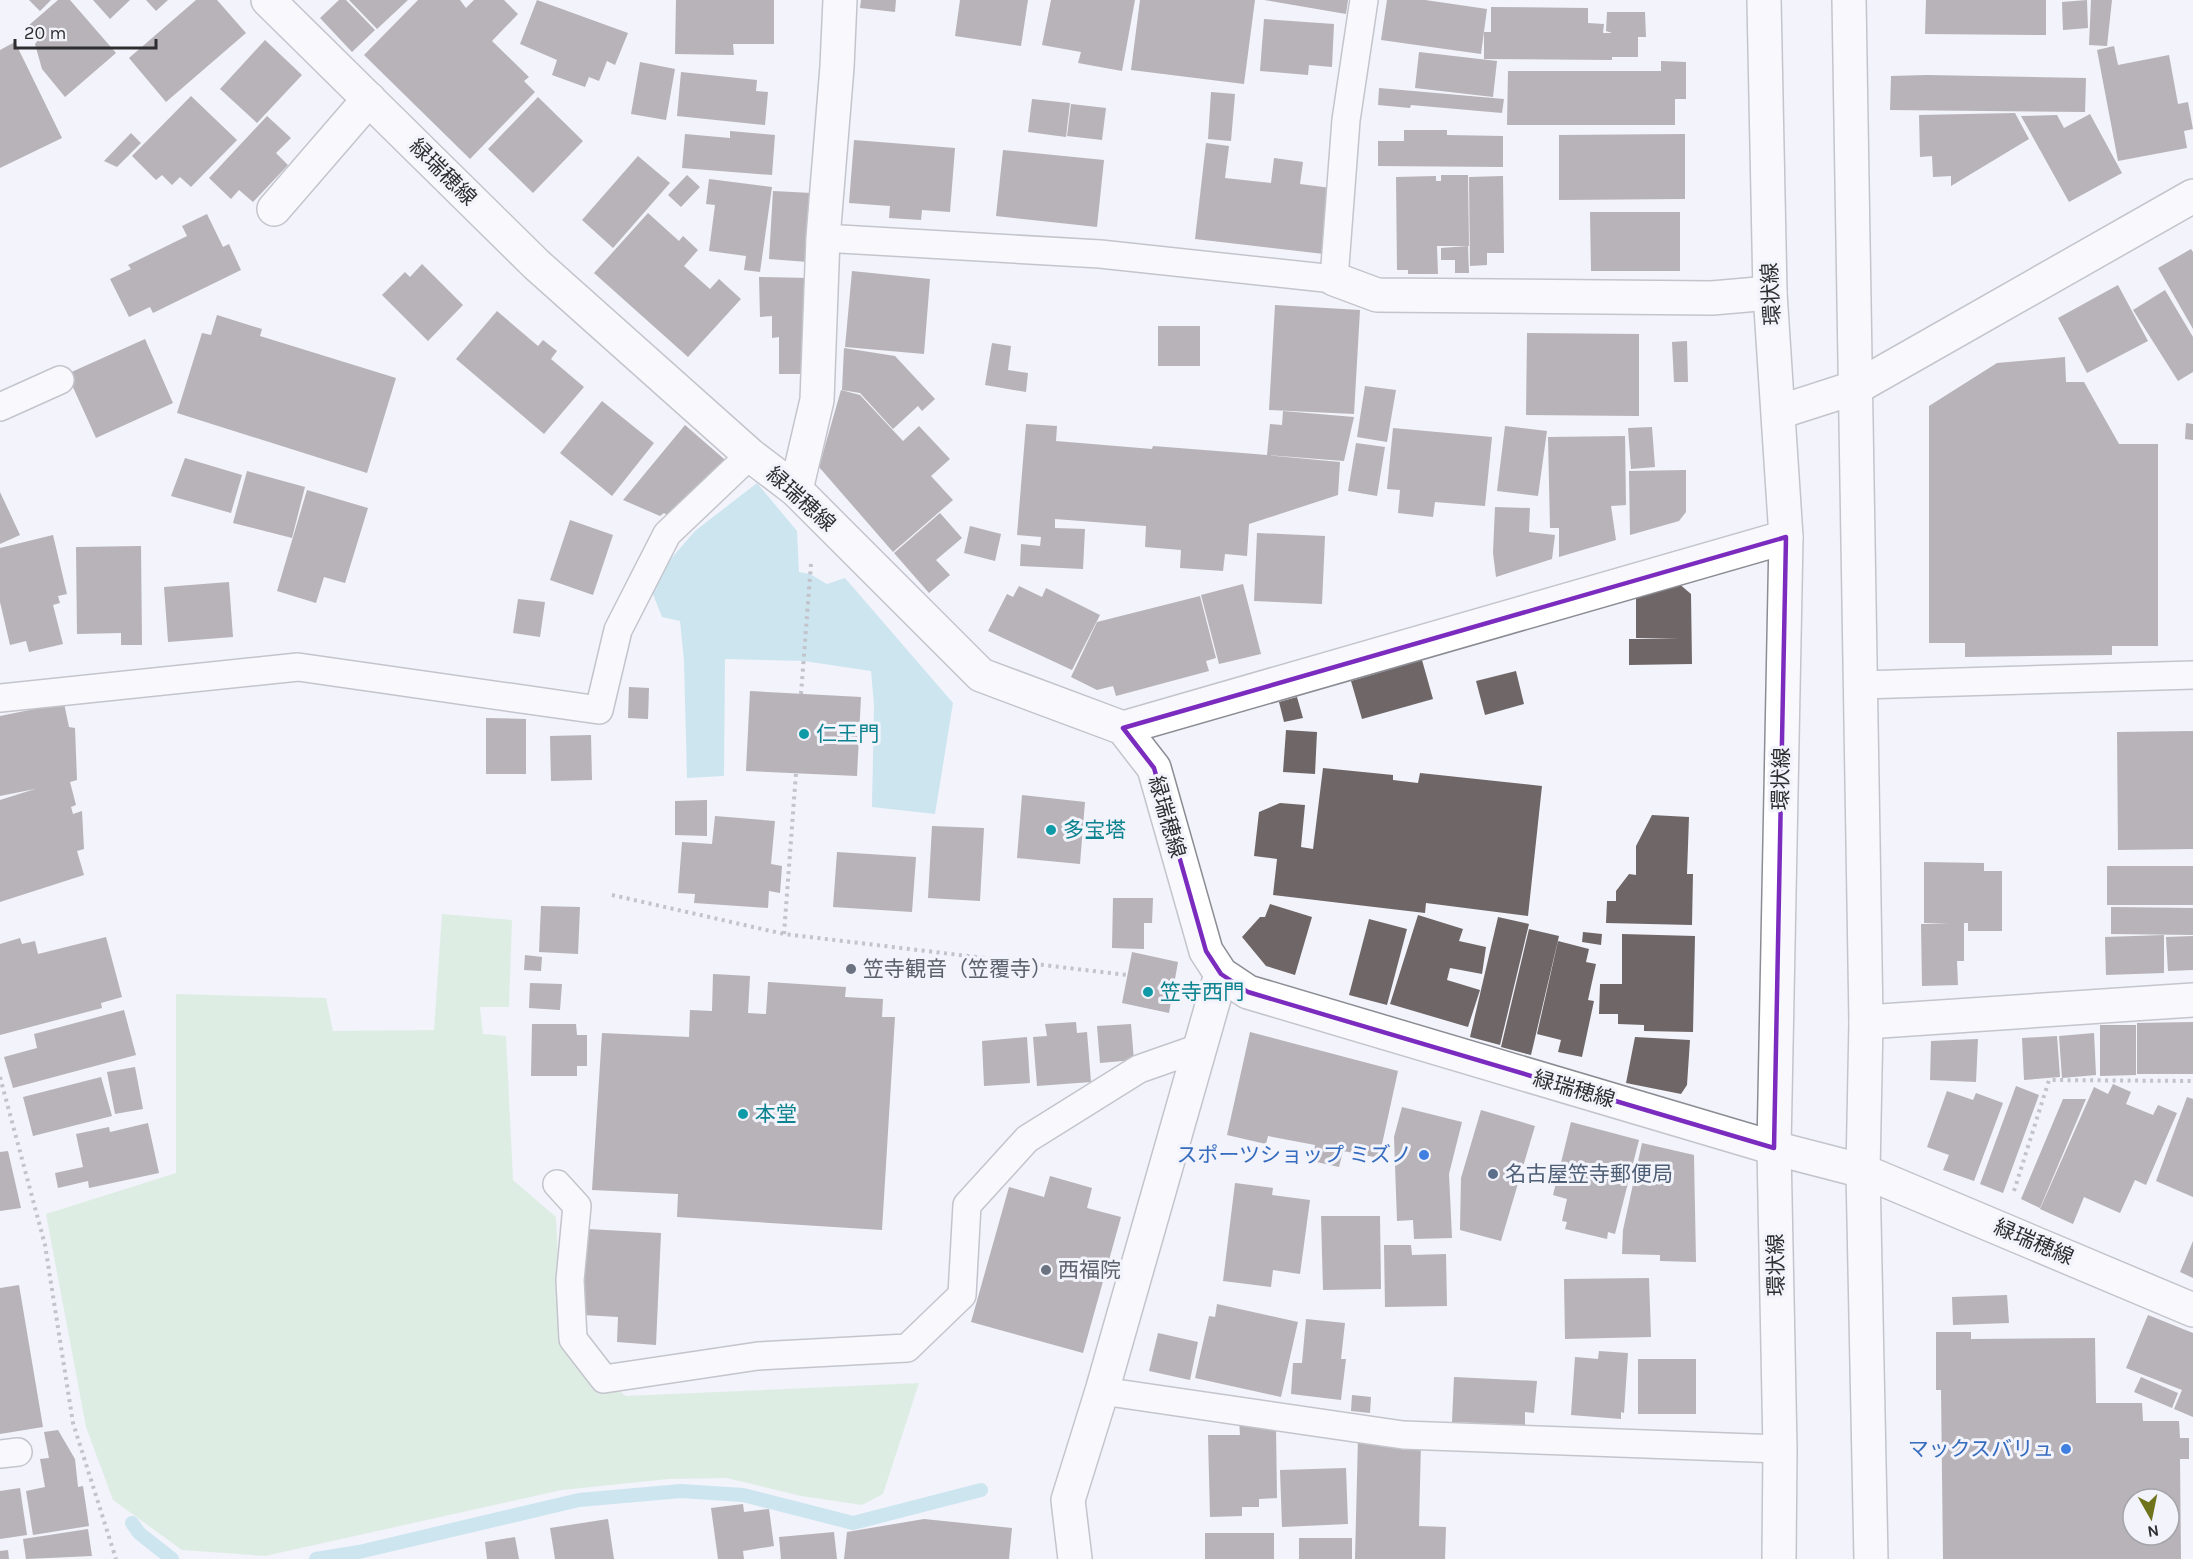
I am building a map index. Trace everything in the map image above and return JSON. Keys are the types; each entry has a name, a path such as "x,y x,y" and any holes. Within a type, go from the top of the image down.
{"main road":[{"name":"緑瑞穂線","path":"268,0 537,265 750,455 796,490 981,675 1123,728 1154,768 1206,951 1221,974 1248,992 1773,1148 1863,1171 2003,1228 2193,1310"},
{"path":"796,490 817,400 823,238 840,0"},
{"name":"環状線","path":"1764,0 1770,293 1786,537 1773,1148 1780,1449 1779,1559"},
{"path":"1849,0 1866,1022 1863,1171 1871,1559"},
{"path":"274,209 369,99"},
{"path":"1779,412 1857,387 2193,196"},
{"path":"1334,279 1377,296 1712,298 1770,293"},
{"path":"1123,728 1786,537"},
{"path":"1075,1559 1068,1500 1102,1391 1221,974"},
{"path":"1866,1022 2193,1000"}],"lane":[{"path":"823,238 1100,254 1334,279 1346,120 1364,0"},
{"path":"0,407 60,380"},
{"path":"0,698 298,667 599,710 618,630 666,534 750,455"},
{"path":"1861,686 2193,675"},
{"path":"557,1184 577,1206 570,1280 573,1340 604,1379 758,1356 908,1348 962,1295 967,1204 1027,1139 1139,1069 1199,1048"},
{"path":"1102,1391 1403,1435 1780,1449"}],"path":[{"path":"801,694 810,574"},
{"path":"784,934 796,773"},
{"path":"612,895 784,934 1127,975"},
{"path":"0,1077 45,1245 73,1423 116,1559"},
{"path":"2003,1228 2049,1080 2193,1081"}],"highlighted area":[{"path":"1786,537 1774,1148 1248,992 1221,974 1206,951 1154,768 1123,728"}],"green space":[{"path":"442,914 512,920 509,1007 480,1007 483,1034 506,1036 513,1180 556,1217 562,1347 626,1396 919,1383 883,1494 862,1505 801,1496 727,1478 669,1479 562,1490 265,1556 182,1550 113,1500 86,1427 46,1214 176,1173 176,994 326,998 333,1031 434,1030"}],"water":[{"path":"757,483 797,531 799,572 810,574 827,584 845,578 953,703 935,814 872,807 874,705 871,671 804,661 725,659 724,776 687,778 684,661 680,621 662,617 649,584 695,531"}],"building":[{"path":"29,0 51,0 40,11"},
{"path":"58,0 70,0 116,53 65,97 42,69 35,44 39,39 28,26"},
{"path":"93,0 130,0 110,19"},
{"path":"146,0 168,0 156,11"},
{"path":"196,0 217,0 246,33 166,102 129,58"},
{"path":"339,0 346,0 375,30 352,52 320,18"},
{"path":"349,0 408,0 377,29"},
{"path":"418,0 460,0 466,8 474,0 504,0 518,14 492,41 529,77 524,81 535,92 470,159 364,55"},
{"path":"537,0 628,33 615,65 607,61 599,81 589,77 585,87 552,75 557,60 520,44"},
{"path":"676,0 774,0 774,44 733,44 734,55 675,54"},
{"path":"861,0 896,0 895,12 860,8"},
{"path":"960,0 1028,0 1021,46 955,36"},
{"path":"1051,0 1135,0 1122,71 1078,63 1081,52 1042,45"},
{"path":"1140,0 1255,0 1244,84 1131,70"},
{"path":"1264,0 1348,0 1346,14"},
{"path":"1387,0 1425,0 1487,9 1481,54 1381,40"},
{"path":"1926,0 2046,0 2046,35 1925,34"},
{"path":"2087,0 2088,28 2063,30 2062,2"},
{"path":"2091,0 2112,0 2107,46 2089,45"},
{"path":"1491,7 1588,8 1588,23 1604,24 1603,33 1612,33 1606,31 1607,12 1645,12 1646,37 1638,37 1638,57 1612,57 1612,60 1484,59 1484,32 1491,32"},
{"path":"1264,19 1334,24 1332,67 1309,65 1308,75 1260,71"},
{"path":"265,40 302,75 257,123 220,89"},
{"path":"15,42 62,138 0,168 0,50"},
{"path":"2114,46 2118,65 2169,55 2178,104 2188,102 2193,129 2184,131 2187,148 2118,161 2097,50"},
{"path":"1419,52 1497,61 1493,97 1415,88"},
{"path":"1661,61 1686,62 1686,99 1675,99 1675,125 1507,125 1508,71 1661,71"},
{"path":"640,62 675,69 666,120 631,114"},
{"path":"681,72 757,80 756,91 768,92 765,125 677,116"},
{"path":"1891,76 2086,78 2085,112 1890,110"},
{"path":"1379,88 1504,99 1502,113 1411,105 1410,108 1378,105"},
{"path":"1211,92 1235,94 1231,141 1208,139"},
{"path":"191,96 237,140 191,187 180,177 172,185 162,175 156,180 132,156"},
{"path":"538,97 583,141 533,193 488,149"},
{"path":"1032,99 1070,103 1066,137 1028,132"},
{"path":"1071,104 1106,108 1102,140 1067,136"},
{"path":"2015,113 2029,139 1951,186 1951,176 1933,177 1932,156 1920,157 1919,115"},
{"path":"2090,114 2122,173 2069,202 2021,116 2057,115 2064,128"},
{"path":"267,116 291,138 276,153 288,165 253,202 239,190 231,199 209,178"},
{"path":"1404,130 1447,130 1447,135 1503,136 1503,167 1378,166 1378,141 1404,141"},
{"path":"730,131 775,135 772,175 682,168 685,134 730,138"},
{"path":"131,133 141,143 117,167 104,161"},
{"path":"1685,134 1685,199 1559,200 1559,135"},
{"path":"854,140 955,148 950,212 922,210 921,220 889,218 890,206 849,203"},
{"path":"1206,143 1229,146 1225,178 1271,183 1274,158 1303,162 1300,184 1331,188 1324,254 1195,239"},
{"path":"1003,150 1104,160 1097,227 996,216"},
{"path":"638,156 670,183 613,248 582,220"},
{"path":"687,175 700,187 681,207 668,195"},
{"path":"1441,175 1468,175 1469,246 1437,246 1438,274 1408,274 1408,270 1397,270 1396,177 1436,176 1436,181 1441,181"},
{"path":"1503,176 1504,253 1487,253 1487,265 1470,266 1469,177"},
{"path":"709,179 772,187 760,272 744,270 746,256 709,251 715,205 706,204"},
{"path":"773,191 812,193 808,262 769,259"},
{"path":"1590,212 1680,212 1680,271 1591,271"},
{"path":"648,213 679,241 683,236 698,250 684,266 710,289 719,279 741,299 688,357 594,273"},
{"path":"207,214 223,247 229,244 241,270 153,313 150,307 129,317 110,279 131,269 128,265 187,236 182,226"},
{"path":"1468,246 1469,273 1455,273 1455,260 1441,260 1441,248"},
{"path":"2191,249 2193,252 2193,329 2158,268"},
{"path":"422,264 463,305 428,341 382,295 405,272 410,277"},
{"path":"852,271 930,279 924,354 845,347"},
{"path":"759,277 809,278 809,374 779,374 779,337 772,338 772,316 760,317"},
{"path":"2118,285 2148,341 2087,373 2058,318"},
{"path":"2165,290 2193,337 2193,372 2178,381 2133,310"},
{"path":"1275,305 1360,310 1354,414 1269,410"},
{"path":"497,311 538,346 543,340 557,351 551,359 584,387 544,434 456,359"},
{"path":"217,315 262,329 260,336 396,378 367,473 177,413 202,333 211,335"},
{"path":"1158,326 1200,326 1200,366 1158,366"},
{"path":"1527,333 1639,334 1639,416 1526,415"},
{"path":"145,339 173,403 96,438 67,374"},
{"path":"1687,341 1688,382 1674,382 1672,342"},
{"path":"992,343 1011,346 1008,370 1028,373 1026,392 985,385"},
{"path":"844,348 895,356 935,399 922,411 918,406 893,429 860,393 842,390"},
{"path":"2065,357 2066,382 2084,382 2119,444 2158,444 2158,646 2112,646 2112,655 1965,657 1965,643 1929,643 1929,406 1997,363"},
{"path":"1365,386 1396,390 1387,442 1357,437"},
{"path":"841,390 860,395 903,441 919,426 950,459 931,476 953,500 893,552 819,467"},
{"path":"602,401 654,443 612,496 560,453"},
{"path":"1283,411 1354,417 1344,461 1267,455 1270,424 1282,425"},
{"path":"2186,423 2193,424 2193,440 2185,439"},
{"path":"1026,424 1057,426 1056,441 1152,449 1153,446 1340,462 1338,495 1249,524 1247,556 1225,554 1223,571 1180,568 1181,550 1145,547 1146,526 1055,519 1055,528 1085,529 1083,569 1020,566 1021,544 1040,546 1041,537 1017,535"},
{"path":"685,425 732,466 677,522 664,513 660,516 623,500"},
{"path":"1505,426 1547,431 1538,496 1497,491"},
{"path":"1652,427 1655,467 1631,469 1628,428"},
{"path":"1393,428 1492,437 1485,506 1435,502 1433,517 1398,513 1400,490 1387,489"},
{"path":"1625,436 1626,505 1611,506 1616,540 1559,557 1559,528 1550,528 1548,437"},
{"path":"1356,443 1385,447 1377,496 1348,491"},
{"path":"185,458 242,475 231,513 171,496"},
{"path":"1686,470 1686,512 1679,521 1630,535 1629,471"},
{"path":"247,471 305,487 292,538 233,523"},
{"path":"307,490 368,508 345,583 324,577 316,603 277,591"},
{"path":"0,492 20,535 0,544"},
{"path":"1495,507 1530,508 1529,532 1555,535 1552,559 1496,577 1493,553"},
{"path":"940,513 962,538 936,560 950,575 929,593 894,553"},
{"path":"570,520 613,535 593,595 550,580"},
{"path":"970,526 1001,534 995,561 964,553"},
{"path":"1257,533 1325,536 1322,604 1254,601"},
{"path":"53,535 67,594 58,596 60,603 53,605 63,644 29,652 26,641 10,645 0,602 0,548"},
{"path":"141,546 142,645 121,645 121,633 77,634 76,547"},
{"path":"229,582 233,637 168,642 164,587"},
{"path":"1677,582 1691,594 1692,664 1629,665 1629,639 1679,639 1636,638 1636,596"},
{"path":"1243,584 1261,654 1219,664 1201,595"},
{"path":"1019,586 1042,597 1046,588 1100,615 1072,670 988,631 1007,594 1013,597"},
{"path":"1200,596 1216,658 1206,661 1209,671 1116,696 1113,686 1097,690 1071,677 1097,622"},
{"path":"518,599 545,602 540,637 513,633"},
{"path":"1422,660 1433,699 1362,719 1351,681"},
{"path":"1516,671 1524,704 1485,715 1476,681"},
{"path":"629,687 649,688 648,719 628,718"},
{"name":"仁王門","path":"750,691 861,697 857,776 746,771"},
{"path":"1297,697 1303,718 1284,722 1279,702"},
{"path":"64,703 69,727 75,728 77,780 70,782 76,805 71,807 73,814 82,811 84,849 77,851 84,875 0,902 0,800 35,789 0,796 0,716"},
{"path":"486,718 526,719 526,774 486,774"},
{"path":"1286,730 1317,732 1315,774 1283,772"},
{"path":"2193,731 2193,849 2118,850 2117,732"},
{"path":"591,735 592,780 551,781 550,736"},
{"path":"1323,768 1393,775 1393,780 1418,783 1420,773 1542,786 1528,916 1426,903 1425,913 1273,895 1277,859 1254,856 1259,812 1280,803 1305,805 1301,847 1313,849"},
{"name":"多宝塔","path":"1022,795 1085,802 1080,864 1017,858"},
{"path":"707,800 707,836 675,835 675,801"},
{"path":"1652,815 1689,817 1687,874 1693,874 1692,925 1606,923 1607,901 1616,901 1616,891 1629,874 1636,875 1636,846"},
{"path":"715,816 775,821 771,864 782,866 780,893 769,891 768,908 694,903 695,894 678,893 682,842 712,844"},
{"path":"932,826 984,828 980,901 928,898"},
{"path":"837,852 916,857 912,912 833,907"},
{"path":"1924,862 1984,863 1984,871 2002,871 2002,931 1968,931 1968,923 1964,923 1964,961 1957,961 1958,985 1922,986 1921,924 1949,924 1924,923"},
{"path":"2107,866 2193,866 2193,905 2107,905"},
{"path":"1113,898 1153,898 1152,923 1144,923 1144,949 1112,948"},
{"path":"1270,904 1312,917 1295,975 1266,966 1242,937 1260,917 1265,917"},
{"path":"541,906 580,907 578,954 539,952"},
{"path":"2111,907 2193,908 2193,935 2111,934"},
{"path":"1418,915 1463,929 1459,941 1486,947 1482,974 1450,968 1447,980 1480,990 1468,1027 1390,1004"},
{"path":"1498,917 1529,924 1500,1045 1470,1037"},
{"path":"1369,919 1407,929 1387,1005 1349,995"},
{"path":"1529,929 1559,936 1531,1055 1501,1047"},
{"path":"1583,932 1602,934 1601,945 1582,942"},
{"path":"1622,934 1695,936 1693,1032 1644,1031 1644,1025 1618,1024 1618,1014 1599,1014 1600,984 1622,984"},
{"path":"2164,935 2164,973 2106,975 2105,937"},
{"path":"2193,936 2193,970 2168,971 2166,937"},
{"path":"106,937 122,997 101,1003 102,1008 0,1035 0,944 20,938 22,944 35,941 38,954"},
{"path":"1558,941 1589,949 1586,962 1596,964 1588,1000 1594,1001 1582,1057 1558,1052 1561,1040 1537,1034"},
{"name":"笠寺西門","path":"1132,952 1178,962 1169,1013 1122,1003"},
{"path":"525,955 542,957 541,971 524,970"},
{"name":"本堂","path":"713,974 750,976 748,1013 766,1014 768,982 846,987 845,997 883,999 882,1017 895,1017 882,1230 677,1217 678,1194 592,1190 602,1033 689,1037 690,1010 712,1011"},
{"path":"530,983 562,984 560,1010 529,1008"},
{"path":"124,1010 136,1055 13,1088 4,1057 37,1048 34,1034"},
{"path":"1076,1022 1077,1033 1087,1032 1091,1082 1037,1086 1033,1037 1047,1036 1045,1024"},
{"path":"2193,1022 2193,1074 2137,1074 2137,1023"},
{"path":"532,1024 576,1024 577,1035 587,1035 587,1066 577,1066 577,1076 531,1076"},
{"path":"1131,1024 1134,1060 1100,1063 1097,1026"},
{"path":"2100,1025 2136,1025 2136,1075 2100,1076"},
{"path":"1250,1032 1398,1071 1379,1158 1343,1151 1339,1167 1312,1161 1315,1145 1268,1136 1266,1144 1227,1135"},
{"path":"2094,1033 2096,1075 2062,1078 2059,1036"},
{"path":"2057,1036 2060,1077 2024,1080 2022,1038"},
{"path":"1027,1037 1030,1083 984,1086 982,1041"},
{"path":"1635,1037 1690,1040 1687,1085 1681,1094 1626,1083"},
{"path":"1978,1039 1976,1082 1930,1080 1931,1041"},
{"path":"135,1067 143,1109 115,1114 107,1072"},
{"path":"101,1077 112,1116 33,1136 23,1097"},
{"path":"2113,1084 2131,1092 2126,1104 2153,1115 2158,1105 2177,1113 2146,1185 2135,1180 2120,1213 2084,1197 2073,1224 2040,1209 2094,1087 2108,1094"},
{"path":"2016,1086 2039,1095 2003,1193 1980,1184"},
{"path":"1947,1091 1973,1100 1976,1093 2003,1103 1974,1181 1943,1170 1949,1155 1927,1147"},
{"path":"2187,1097 2193,1099 2193,1197 2156,1181"},
{"path":"2063,1099 2086,1099 2040,1208 2021,1199"},
{"name":"スポーツショップ ミズノ","path":"1402,1107 1462,1122 1449,1174 1452,1238 1414,1239 1413,1220 1397,1221 1394,1137"},
{"path":"1481,1110 1535,1126 1501,1241 1460,1230 1461,1178"},
{"path":"1571,1122 1639,1140 1615,1234 1608,1232 1607,1239 1565,1229 1567,1222 1562,1221 1567,1199 1553,1195"},
{"path":"148,1123 159,1173 89,1188 88,1181 58,1188 55,1173 83,1167 76,1134 109,1127 110,1132"},
{"path":"1642,1143 1694,1155 1696,1262 1660,1261 1660,1255 1622,1254 1623,1230"},
{"path":"8,1151 21,1208 0,1211 0,1152"},
{"name":"西福院","path":"1050,1176 1092,1188 1087,1208 1121,1217 1083,1353 971,1322 1009,1187 1044,1197"},
{"path":"1235,1183 1273,1188 1272,1195 1310,1200 1300,1274 1273,1270 1271,1287 1223,1281"},
{"path":"1321,1216 1380,1216 1381,1289 1323,1290"},
{"path":"587,1229 661,1233 656,1345 617,1342 618,1317 583,1315"},
{"path":"2193,1241 2193,1278 2180,1272"},
{"path":"1384,1245 1411,1245 1412,1255 1446,1254 1447,1306 1385,1307"},
{"path":"1649,1278 1651,1337 1565,1339 1564,1279"},
{"path":"19,1285 43,1427 0,1434 0,1288"},
{"path":"2007,1295 2009,1323 1953,1325 1952,1297"},
{"path":"1217,1304 1298,1322 1281,1397 1195,1378 1209,1316 1215,1317"},
{"path":"2148,1315 2193,1333 2193,1417 2174,1409 2182,1390 2126,1368"},
{"path":"1306,1319 1345,1323 1341,1359 1346,1359 1341,1400 1291,1394 1293,1363 1302,1363"},
{"name":"マックスバリュ","path":"1936,1332 1971,1332 1971,1339 2095,1338 2096,1403 2142,1403 2143,1421 2179,1421 2180,1438 2189,1438 2189,1459 2180,1459 2180,1487 2121,1487 2121,1547 2181,1547 2181,1559 1943,1559 1941,1390 1936,1390"},
{"path":"1158,1333 1198,1342 1190,1380 1149,1371"},
{"path":"1599,1351 1628,1353 1624,1413 1621,1412 1621,1419 1571,1415 1575,1357 1598,1359"},
{"path":"1638,1359 1696,1359 1696,1414 1638,1414"},
{"path":"1454,1377 1537,1381 1534,1413 1525,1412 1525,1425 1452,1422"},
{"path":"2141,1377 2178,1393 2172,1408 2134,1392"},
{"path":"1352,1395 1371,1397 1370,1413 1351,1411"},
{"path":"1239,1420 1276,1427 1277,1498 1259,1499 1259,1507 1242,1507 1242,1516 1210,1517 1208,1435 1240,1435"},
{"path":"58,1430 75,1459 78,1487 83,1486 89,1526 33,1535 26,1491 45,1487 40,1459 49,1458 44,1432"},
{"path":"1358,1437 1421,1442 1419,1526 1446,1527 1445,1559 1355,1559"},
{"path":"1346,1468 1348,1524 1282,1527 1280,1470"},
{"path":"20,1488 27,1535 0,1539 0,1491"},
{"path":"743,1504 744,1512 769,1509 774,1546 743,1551 744,1559 718,1559 711,1508"},
{"path":"608,1519 614,1559 555,1559 550,1528"},
{"path":"924,1519 1012,1528 1009,1559 844,1559 847,1532"},
{"path":"88,1529 92,1556 26,1559 23,1539"},
{"path":"834,1532 837,1559 781,1559 779,1537"},
{"path":"1205,1533 1274,1533 1274,1559 1205,1559"},
{"path":"515,1537 519,1559 487,1559 485,1542"},
{"path":"1299,1538 1352,1538 1352,1559 1299,1559"},
{"path":"8,1550 9,1559 0,1559 0,1551"}],"waterway":[{"path":"316,1559 359,1552 579,1500 681,1491 743,1495 853,1523 981,1490"},
{"path":"132,1523 139,1533 172,1559"}],"place":[{"name":"仁王門","path":"804,734"},
{"name":"多宝塔","path":"1051,830"},
{"name":"笠寺観音（笠覆寺）","path":"851,969"},
{"name":"笠寺西門","path":"1148,992"},
{"name":"本堂","path":"743,1114"},
{"name":"スポーツショップ ミズノ","path":"1424,1155"},
{"name":"名古屋笠寺郵便局","path":"1493,1174"},
{"name":"西福院","path":"1046,1270"},
{"name":"マックスバリュ","path":"2066,1449"}]}
